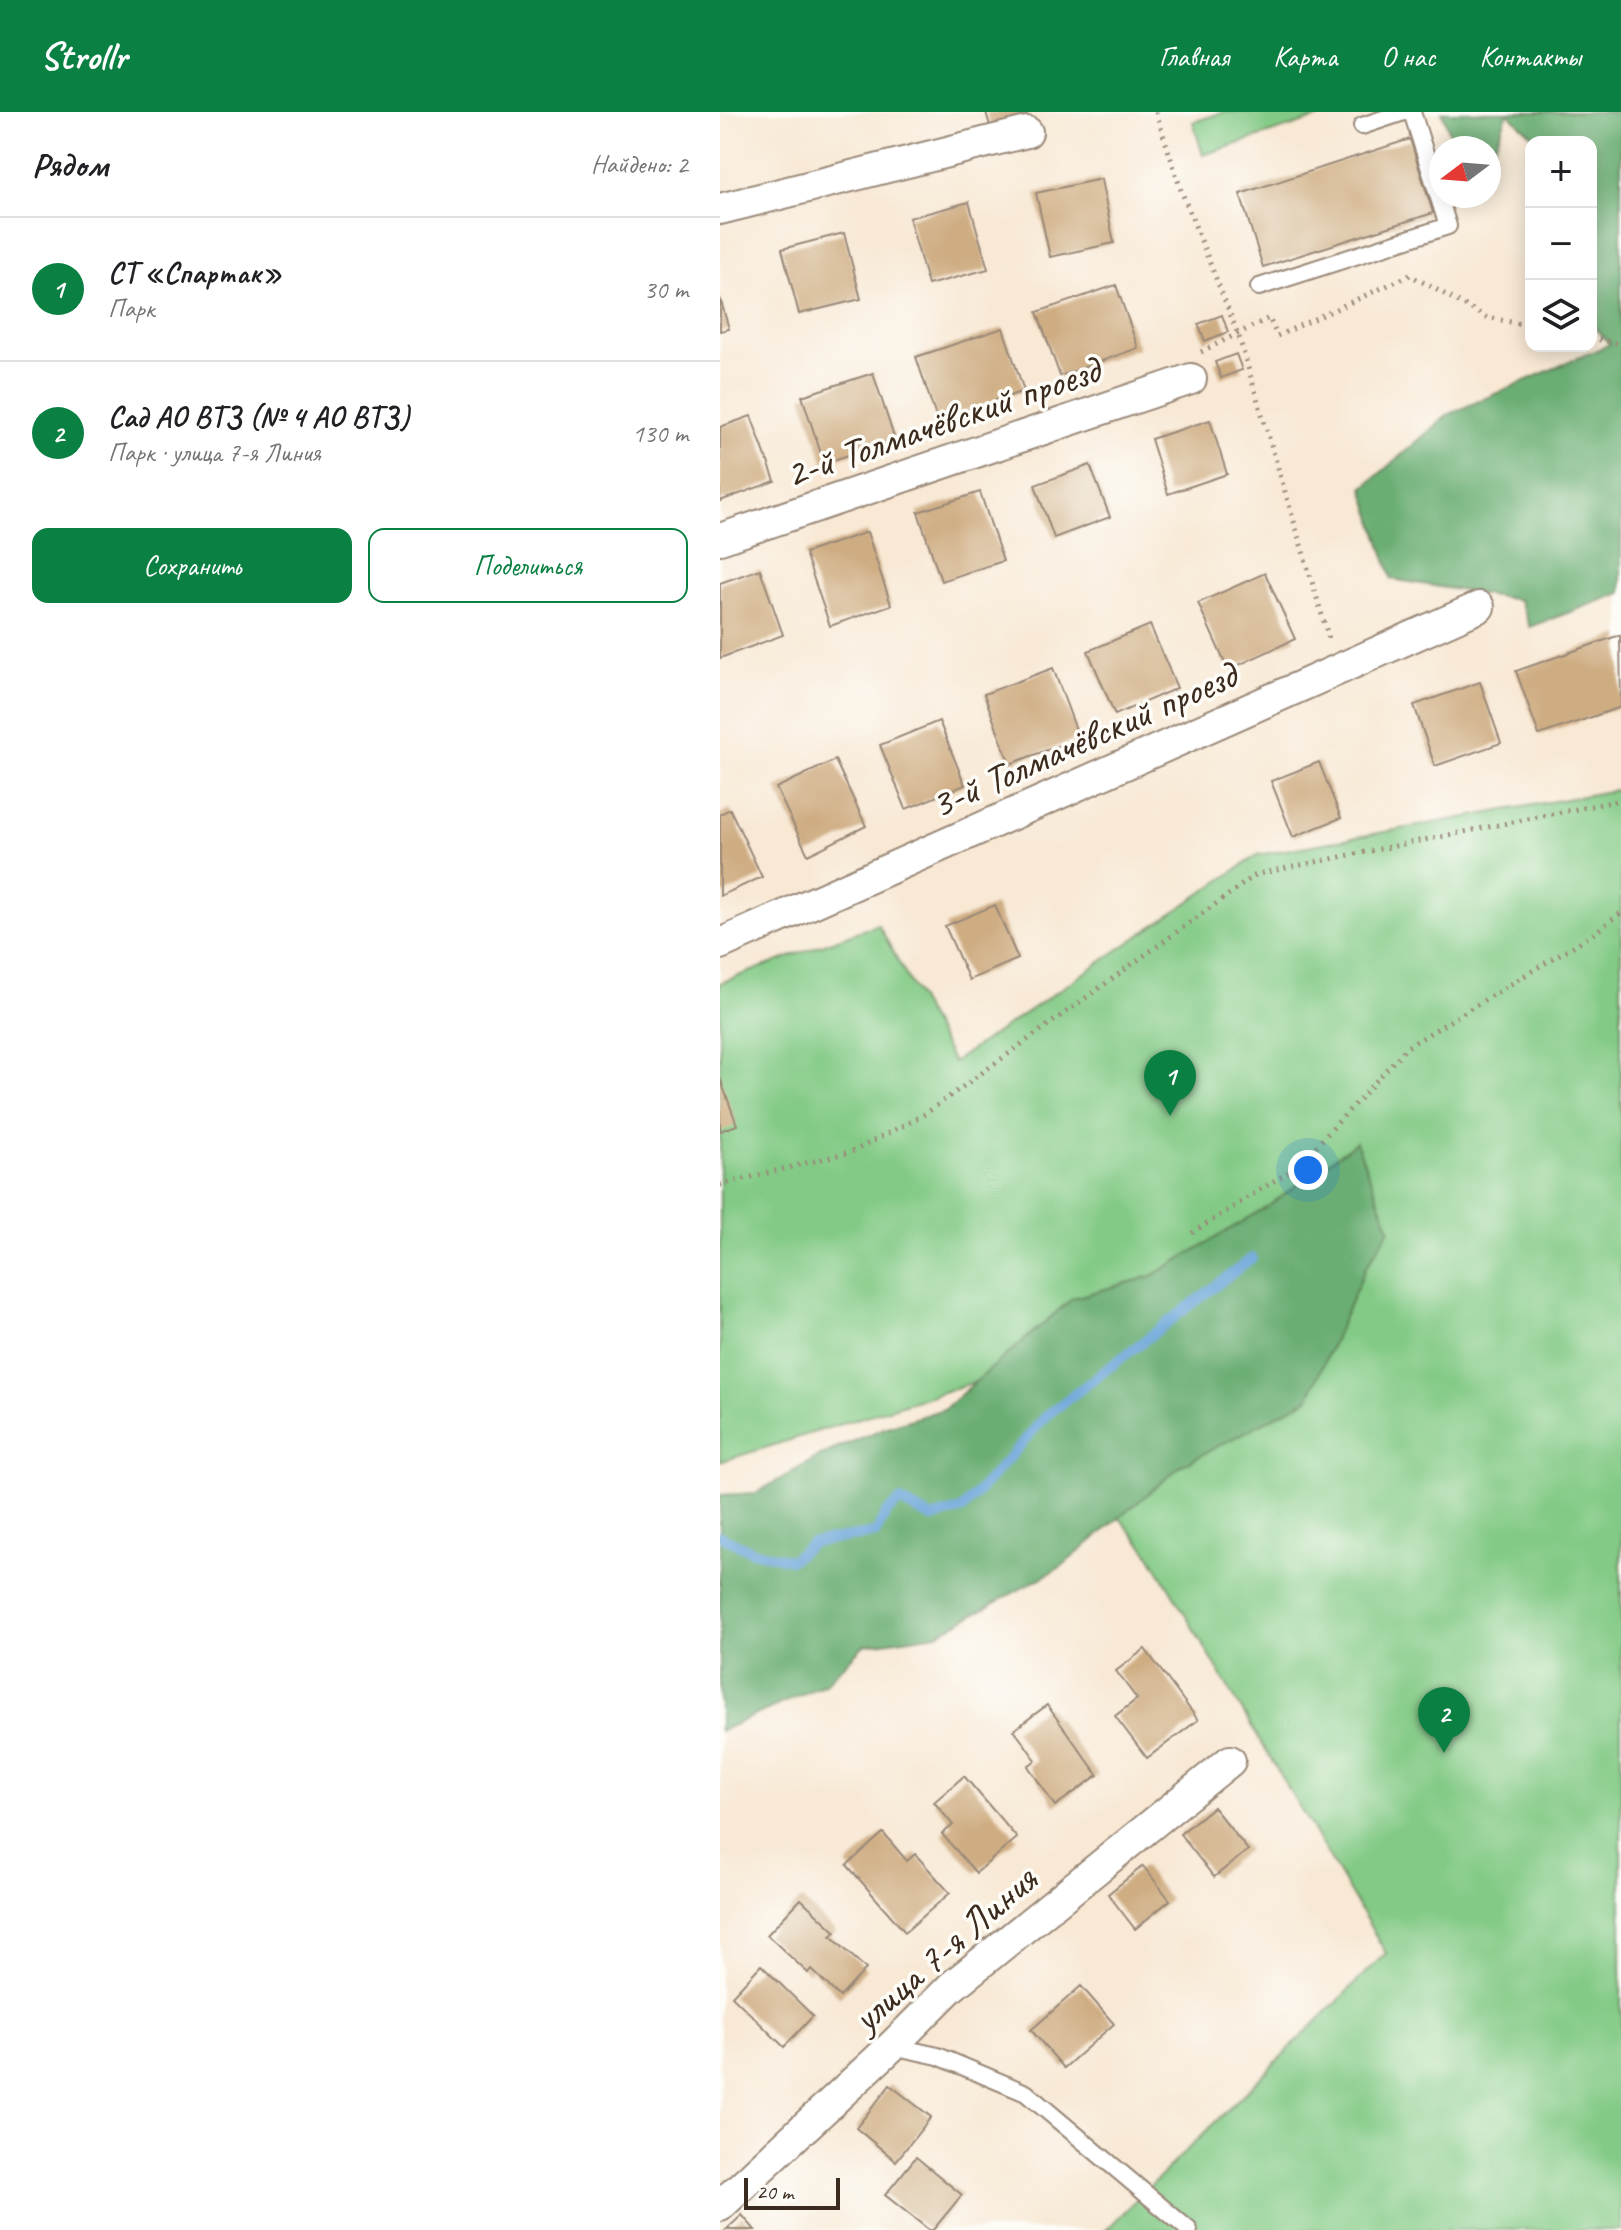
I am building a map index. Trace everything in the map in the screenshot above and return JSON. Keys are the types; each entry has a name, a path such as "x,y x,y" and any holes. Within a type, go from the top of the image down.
{"street":[{"path":"720,209 1027,132"},
{"name":"2-й Толмачёвский проезд","path":"720,539 1191,379"},
{"name":"3-й Толмачёвский проезд","path":"720,944 1479,607"},
{"name":"улица 7-я Линия","path":"720,2206 951,1987 1230,1761"}],"lane":[{"path":"1362,126 1404,112"},
{"path":"1259,287 1448,226 1412,112"},
{"path":"892,2046 938,2056 1026,2093 1189,2230"}],"path":[{"path":"1156,112 1181,190 1238,334 1339,669"},
{"path":"1191,379 1194,355 1269,318 1277,336 1410,275 1486,317 1525,325"},
{"path":"1597,339 1621,344"},
{"path":"720,1185 854,1151 925,1114 1257,874 1621,800"},
{"path":"1192,1233 1298,1166 1407,1047 1593,934 1621,913"}],"green space":[{"path":"1224,112 1336,112 1203,155 1193,122"},
{"path":"1442,112 1621,112 1621,593 1530,627 1519,600 1392,579 1363,488 1449,414 1610,344 1597,330 1597,136 1533,136 1508,113 1499,136 1451,136"},
{"path":"1621,789 1621,2230 1106,2230 1386,1953 1148,1552 1068,1456 1054,1357 720,1462 720,983 878,924 953,1062 1258,855"},
{"path":"1356,1142 1390,1229 1366,1267 1308,1399 1182,1465 1061,1567 937,1634 864,1645 825,1684 720,1731 720,1495 756,1493 822,1455 884,1428 944,1409 1073,1298 1152,1276 1270,1205"}],"building":[{"path":"986,112 1025,112 1027,119 991,129"},
{"path":"1410,139 1433,213 1263,267 1240,194"},
{"path":"1101,179 1114,243 1050,257 1036,193"},
{"path":"969,202 988,269 928,285 909,218"},
{"path":"844,233 861,299 799,314 782,249"},
{"path":"1116,285 1138,348 1060,376 1037,312"},
{"path":"720,298 729,329 720,331"},
{"path":"1222,315 1228,332 1205,341 1198,324"},
{"path":"1003,328 1024,391 937,420 916,357"},
{"path":"1236,354 1242,370 1221,378 1215,362"},
{"path":"873,373 895,440 824,463 802,396"},
{"path":"751,416 775,481 720,501 720,427"},
{"path":"1210,420 1227,474 1168,494 1151,439"},
{"path":"1090,465 1110,517 1054,538 1035,485"},
{"path":"980,492 1003,561 941,581 918,512"},
{"path":"867,532 891,605 830,626 805,553"},
{"path":"760,569 783,635 720,658 720,583"},
{"path":"1265,573 1295,639 1228,670 1198,603"},
{"path":"1150,625 1177,688 1115,715 1088,651"},
{"path":"1620,635 1621,707 1539,735 1516,671"},
{"path":"1053,668 1079,738 1010,764 984,694"},
{"path":"1480,682 1501,743 1435,766 1414,705"},
{"path":"939,721 965,785 906,809 880,745"},
{"path":"835,760 866,826 808,855 776,788"},
{"path":"1319,762 1341,818 1293,837 1271,781"},
{"path":"730,809 762,877 720,896 720,814"},
{"path":"995,905 1018,959 969,980 945,926"},
{"path":"720,1078 737,1125 720,1131"},
{"path":"1145,1649 1198,1720 1147,1758 1115,1716 1137,1699 1116,1671"},
{"path":"1047,1705 1098,1775 1055,1806 1028,1766 1036,1760 1014,1730"},
{"path":"964,1776 1017,1838 976,1873 942,1834 953,1825 934,1802"},
{"path":"1213,1807 1248,1850 1214,1877 1180,1834"},
{"path":"883,1833 907,1861 915,1854 950,1893 905,1932 847,1865"},
{"path":"1143,1866 1170,1900 1135,1929 1108,1894"},
{"path":"801,1899 836,1932 831,1936 866,1969 840,1997 811,1969 808,1973 767,1935"},
{"path":"761,1965 813,2016 784,2047 732,1996"},
{"path":"1081,1986 1114,2024 1064,2068 1031,2030"},
{"path":"890,2085 931,2117 896,2161 856,2128"},
{"path":"916,2157 962,2195 933,2230 885,2195"},
{"path":"742,2215 755,2230 726,2230"}],"waterway":[{"path":"720,1536 752,1551 791,1560 812,1543 876,1533 886,1513 900,1501 932,1518 963,1509 1047,1415 1252,1258"}],"place":[{"name":"СТ «Спартак»","path":"1170,1116"},
{"name":"Сад АО ВТЗ (№ 4 АО ВТЗ)","path":"1444,1753"}]}
